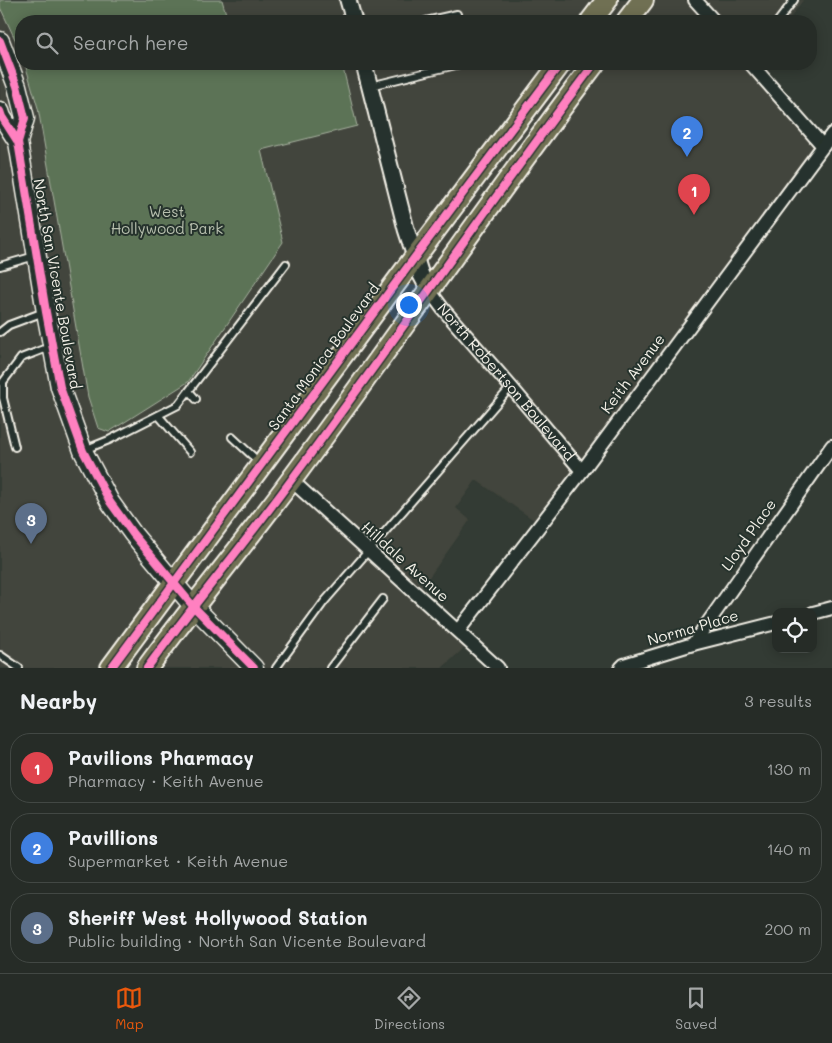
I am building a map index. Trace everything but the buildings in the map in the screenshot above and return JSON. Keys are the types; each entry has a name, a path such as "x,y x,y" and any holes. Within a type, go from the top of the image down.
{"main road":[{"path":"596,15 609,0 615,12 614,15"},
{"path":"632,15 643,0"},
{"name":"North San Vicente Boulevard","path":"0,41 17,86 25,118 18,142"},
{"name":"Santa Monica Boulevard","path":"112,668 555,70"},
{"path":"575,89 579,70"},
{"path":"147,668 291,480 589,70"},
{"name":"North San Vicente Boulevard","path":"0,111 18,142 60,387 83,451 110,502 133,534 193,606 254,668"}],"street":[{"path":"348,0 352,15"},
{"path":"695,0 709,15"},
{"name":"North Robertson Boulevard","path":"366,70 406,229 421,275 429,290 446,314 582,471"},
{"path":"756,70 823,146"},
{"name":"Keith Avenue","path":"458,631 582,471 832,134"},
{"name":"Lloyd Place","path":"693,644 832,446"},
{"name":"Hilldale Avenue","path":"291,480 498,668"},
{"path":"817,612 832,608"},
{"name":"Norma Place","path":"621,668 624,665 693,644 772,623"}],"lane":[{"path":"783,15 794,0"},
{"path":"370,86 435,70"},
{"path":"0,266 37,256"},
{"path":"83,451 178,405 286,264"},
{"path":"0,332 9,325 46,312"},
{"path":"15,447 3,398 3,382 22,358 53,346"},
{"path":"276,668 324,602 511,387"},
{"path":"189,391 196,399"},
{"path":"158,416 190,452"},
{"path":"232,437 261,465"},
{"path":"330,668 383,599"},
{"path":"0,655 18,668"}],"shaded area":[{"path":"0,0 803,0 792,15 15,15 15,70 763,70 825,148 544,527 476,480 456,508 470,520 422,587 472,641 442,668 0,668"}],"green space":[{"path":"0,0 222,0 226,15 15,15 15,39 0,7"},
{"name":"West Hollywood Park","path":"27,70 343,70 357,126 261,150 283,242 188,382 109,432 98,428 88,397 38,108"}],"cycle path":[{"path":"0,41 17,86 25,118 18,142"},
{"path":"111,668 555,70"},
{"path":"147,668 292,479 590,70"},
{"path":"0,111 18,142 60,387 83,451 110,502 133,534 193,606 254,668"}],"place":[{"name":"Pavillions","path":"687,157"},
{"name":"Pavilions Pharmacy","path":"694,215"},
{"name":"Sheriff West Hollywood Station","path":"31,544"}]}
